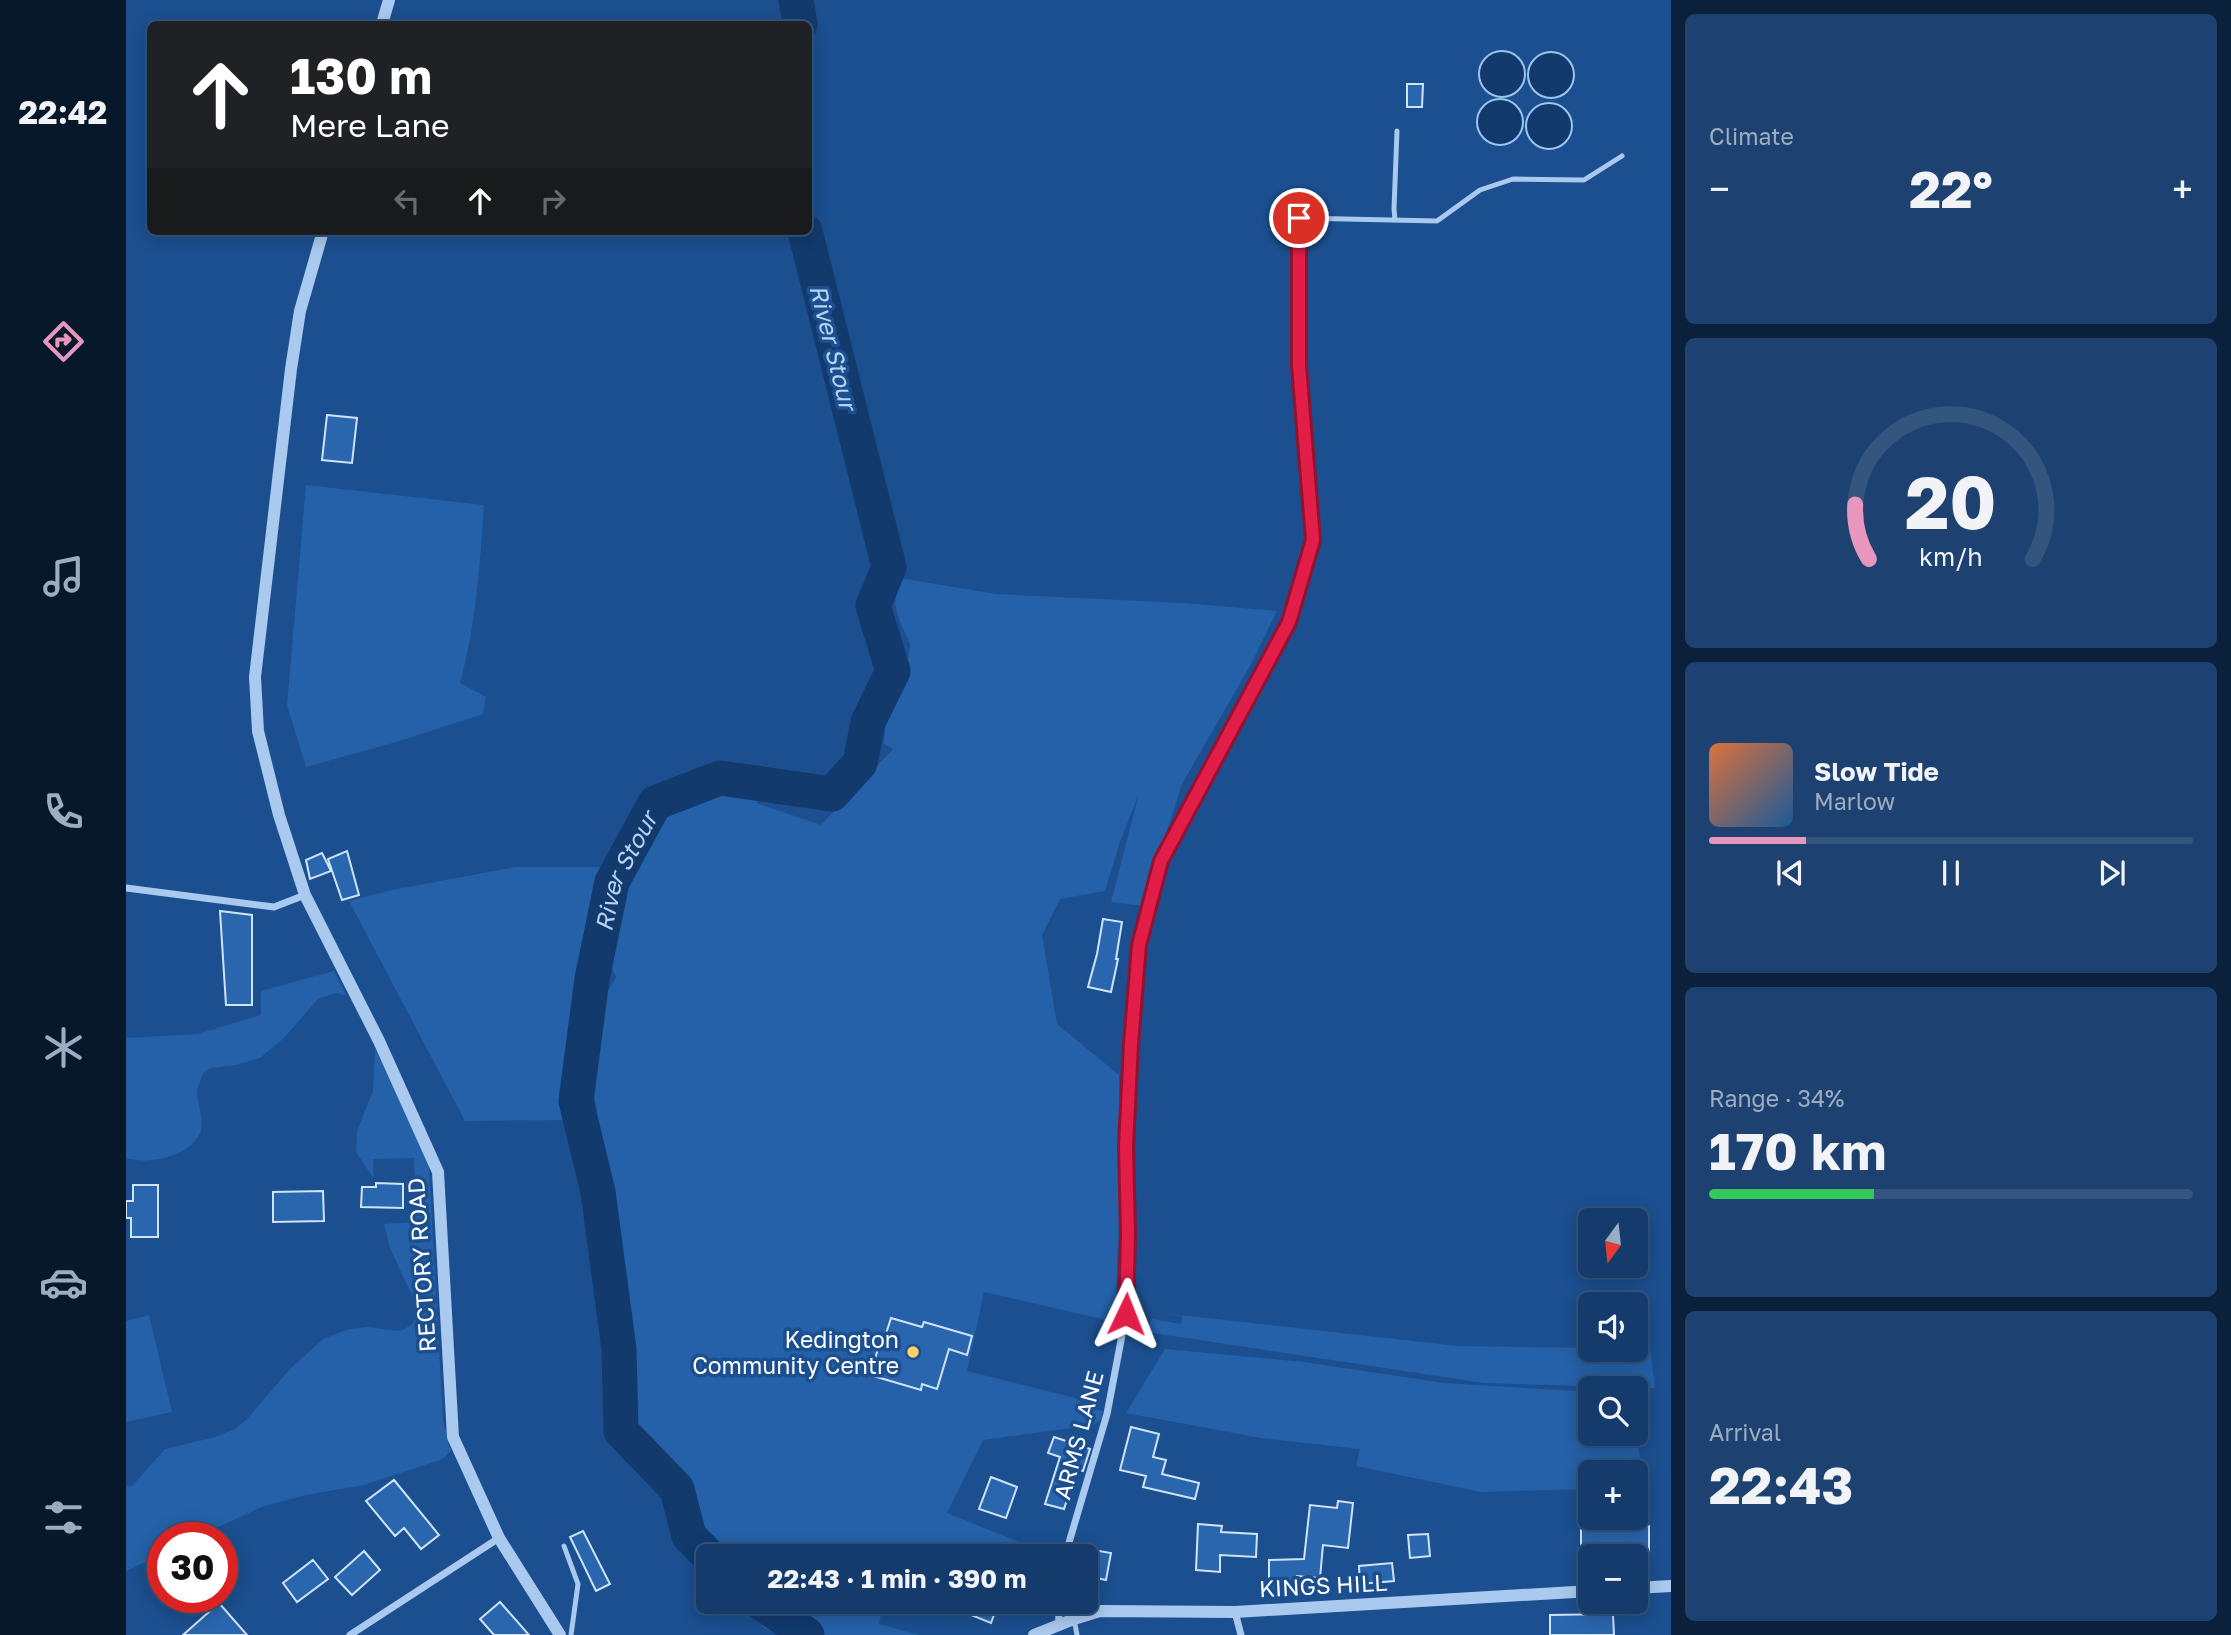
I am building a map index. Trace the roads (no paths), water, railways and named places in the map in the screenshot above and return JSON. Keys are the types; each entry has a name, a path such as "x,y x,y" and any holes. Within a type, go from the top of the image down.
{"street":[{"path":"383,21 389,0"},
{"name":"RECTORY ROAD","path":"322,235 300,311 292,357 255,677 258,731 279,815 304,895 379,1041 438,1172 453,1437 499,1538 560,1635"},
{"path":"126,888 274,907 304,895"},
{"name":"ARMS LANE","path":"1069,1544 1107,1414 1126,1314 1126,1146 1139,945"},
{"path":"350,1635 499,1538"},
{"path":"1648,1587 1671,1586"},
{"name":"KINGS HILL","path":"1034,1635 1100,1611 1235,1612 1578,1592"},
{"path":"1235,1612 1241,1635"},
{"path":"1059,1614 1059,1624"}],"lane":[{"path":"1395,220 1398,131"},
{"path":"1139,945 1161,861 1289,622 1313,540 1299,365 1299,218 1437,221 1480,190 1513,179 1584,180 1622,156"},
{"path":"1108,1334 1122,1336"},
{"path":"564,1546 578,1584 571,1635"},
{"path":"1074,1619 1077,1635"}],"waterway":[{"name":"River Stour","path":"796,0 800,21"},
{"name":"River Stour","path":"697,1544 689,1536 677,1489 621,1431 619,1349 598,1192 576,1101 592,979 612,882 655,803 720,778 832,794 860,763 868,722 893,671 873,606 889,567 806,235"},
{"name":"River Stour","path":"777,1614 807,1635"}],"place":[{"name":"Kedington Community Centre","path":"913,1352"}]}
